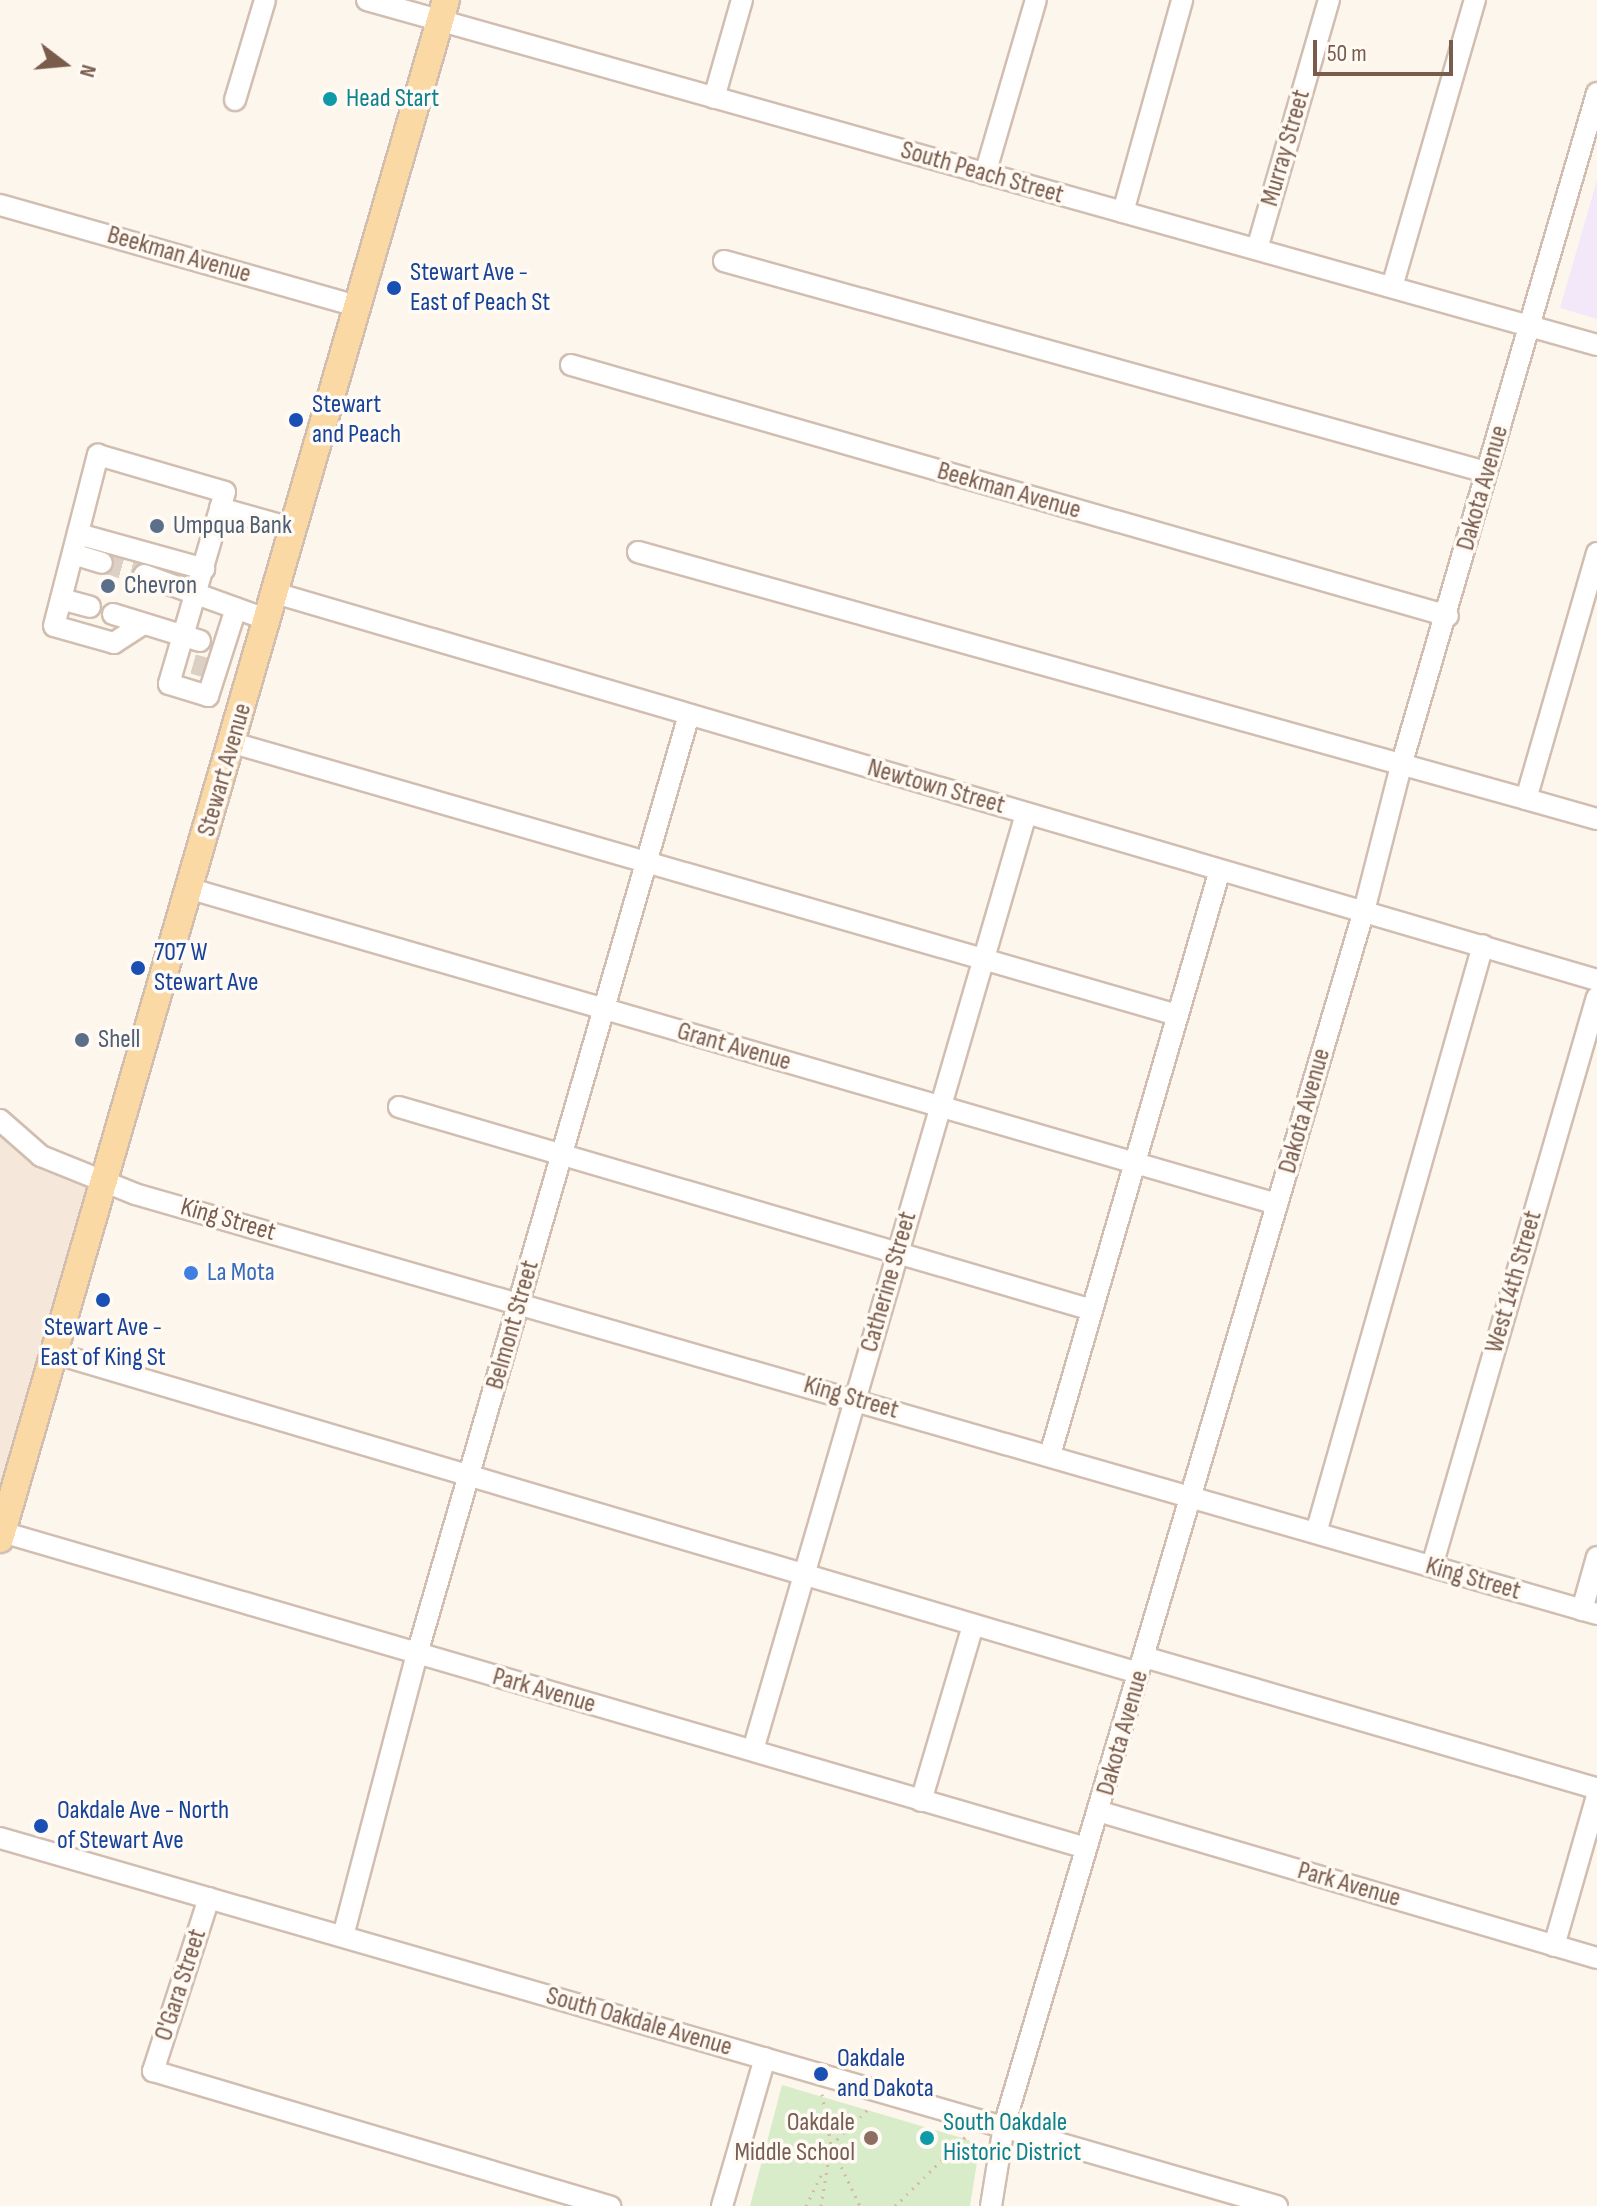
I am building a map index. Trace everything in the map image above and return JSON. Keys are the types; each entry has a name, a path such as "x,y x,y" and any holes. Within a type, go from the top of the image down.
{"main road":[{"name":"Stewart Avenue","path":"1,1536 57,1354 443,10"}],"street":[{"path":"235,100 265,0"},
{"name":"South Peach Street","path":"367,0 443,10 714,98 1597,345"},
{"path":"714,98 742,0"},
{"path":"985,174 1036,0"},
{"path":"1123,212 1182,0"},
{"name":"Murray Street","path":"1257,249 1329,0"},
{"path":"1392,287 1475,0"},
{"name":"Dakota Avenue","path":"991,2206 1004,2126 1086,1848 1101,1812 1141,1665 1364,911 1401,766 1448,616 1486,472 1597,93"},
{"name":"Beekman Avenue","path":"0,205 358,306"},
{"path":"724,261 1486,472"},
{"name":"Beekman Avenue","path":"571,365 1448,616"},
{"path":"143,624 114,643 54,626 98,455 225,492 197,595 206,643 199,666 169,684 243,706"},
{"path":"220,508 294,529"},
{"path":"76,544 102,563"},
{"path":"76,544 204,569"},
{"path":"638,552 1597,819"},
{"path":"1526,799 1597,553"},
{"path":"144,575 268,620"},
{"name":"Newtown Street","path":"275,593 1597,980"},
{"path":"61,599 90,607"},
{"path":"208,696 199,666 206,643 236,608"},
{"path":"113,614 206,643"},
{"name":"Belmont Street","path":"343,1936 417,1654 689,715"},
{"path":"233,743 1177,1015"},
{"name":"Catherine Street","path":"753,1750 1026,814"},
{"path":"1050,1455 1089,1309 1220,870"},
{"name":"Grant Avenue","path":"191,889 1277,1204"},
{"path":"1316,1533 1483,945"},
{"name":"West 14th Street","path":"1432,1566 1597,997"},
{"path":"399,1107 562,1152 1089,1309"},
{"name":"King Street","path":"0,1120 41,1156 105,1184 1590,1612"},
{"path":"57,1354 469,1479 973,1625 1141,1665 1597,1789"},
{"name":"Park Avenue","path":"1,1536 1086,1848"},
{"path":"1590,1612 1597,1557"},
{"path":"921,1801 973,1625"},
{"path":"1554,1946 1597,1796"},
{"name":"Park Avenue","path":"1101,1812 1597,1958"},
{"name":"South Oakdale Avenue","path":"0,1838 1277,2206"},
{"name":"O'Gara Street","path":"209,1898 153,2071 610,2206"},
{"path":"722,2206 765,2058"}],"path":[{"path":"821,2074 831,2145 860,2206"},
{"path":"821,2206 824,2170 831,2145 886,2093"},
{"path":"895,2206 979,2120"},
{"path":"806,2206 824,2170"}],"shaded area":[{"path":"1597,180 1597,319 1560,308"},
{"path":"0,1118 41,1156 105,1184 0,1540"}],"green space":[{"name":"Oakdale Middle School","path":"782,2085 969,2140 978,2156 970,2206 750,2206"}],"tunnel":[{"path":"102,563 144,575"},
{"path":"193,664 211,669"}],"place":[{"name":"Head Start","path":"330,99"},
{"name":"Stewart Ave - East of Peach St","path":"394,288"},
{"name":"Stewart and Peach","path":"296,420"},
{"name":"Umpqua Bank","path":"157,526"},
{"name":"Chevron","path":"108,586"},
{"name":"707 W Stewart Ave","path":"138,968"},
{"name":"Shell","path":"82,1040"},
{"name":"La Mota","path":"191,1273"},
{"name":"Stewart Ave - East of King St","path":"103,1300"},
{"name":"Oakdale Ave - North of Stewart Ave","path":"41,1826"},
{"name":"Oakdale and Dakota","path":"821,2074"},
{"name":"Oakdale Middle School","path":"871,2138"},
{"name":"South Oakdale Historic District","path":"927,2138"}]}
